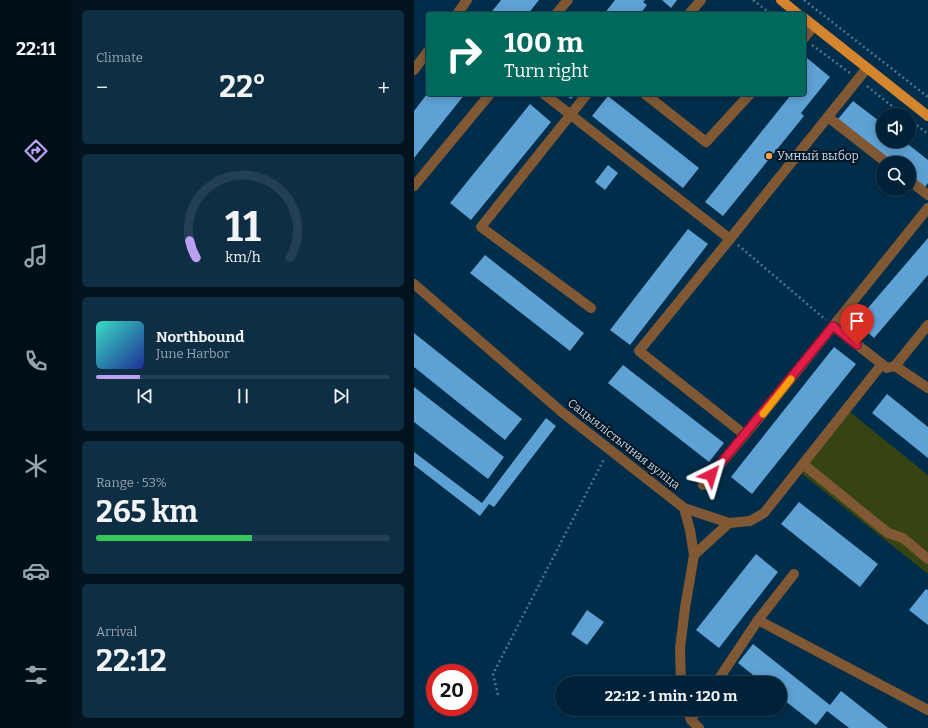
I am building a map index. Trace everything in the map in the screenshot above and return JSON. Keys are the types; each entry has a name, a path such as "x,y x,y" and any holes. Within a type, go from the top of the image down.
{"main road":[{"path":"781,0 796,12"},
{"path":"806,20 928,116"}],"street":[{"path":"458,12 467,0"},
{"path":"558,12 568,0"},
{"path":"691,12 701,0"},
{"path":"806,36 814,26"},
{"path":"414,70 426,54"},
{"path":"745,435 639,350 867,68"},
{"path":"414,186 488,96"},
{"path":"546,96 730,238"},
{"path":"585,96 569,114 481,227 590,308"},
{"path":"648,96 706,142 748,96"},
{"path":"828,117 878,156"},
{"path":"916,186 928,195"},
{"path":"703,485 928,208"},
{"name":"Сацыялістычная вуліца","path":"414,284 563,413 684,508 729,523"},
{"path":"833,326 887,368 895,366 928,325"},
{"path":"694,555 729,523 750,521 764,513 882,364"},
{"path":"895,366 928,388"},
{"path":"803,464 888,533 903,538 928,559"},
{"path":"681,676 680,648 694,555 690,530 684,508"},
{"path":"721,676 758,620 794,574"},
{"path":"758,620 928,710"},
{"path":"689,716 690,720 699,728"},
{"path":"690,720 693,716"}],"path":[{"path":"753,0 769,12"},
{"path":"804,0 928,97"},
{"path":"810,5 811,0"},
{"path":"916,125 928,134"},
{"path":"730,238 833,326"},
{"path":"498,695 493,674 609,450"}],"green space":[{"path":"850,412 928,475 928,574 801,473"}],"building":[{"path":"501,0 539,0 530,12 492,12"},
{"path":"615,0 645,0 643,2 647,5 642,12 606,12"},
{"path":"662,0 677,0 671,8"},
{"path":"807,58 830,77 801,113 804,116 723,216 705,202 790,96 806,96"},
{"path":"426,95 463,96 414,158 414,111"},
{"path":"608,96 699,168 683,188 592,116"},
{"path":"853,101 876,119 876,148 913,148 928,160 928,183 925,187 916,180 916,156 885,156 838,119"},
{"path":"530,104 551,122 471,220 450,203"},
{"path":"608,165 618,173 605,190 595,182"},
{"path":"688,229 708,244 630,345 610,330"},
{"path":"928,238 928,275 874,338 856,322"},
{"path":"485,255 584,333 570,351 470,273"},
{"path":"414,333 522,419 505,440 414,367"},
{"path":"834,347 856,364 752,494 731,477"},
{"path":"623,365 724,443 709,462 608,383"},
{"path":"414,387 504,457 488,479 414,422"},
{"path":"887,394 928,427 928,458 872,413"},
{"path":"546,418 556,426 494,507 489,504 480,516 414,465 414,452 482,503"},
{"path":"799,502 878,564 860,587 781,524"},
{"path":"756,554 778,572 719,648 696,630"},
{"path":"926,589 928,590 928,625 909,610"},
{"path":"587,610 604,622 587,645 571,634"},
{"path":"753,644 830,705 841,691 888,728 849,728 827,711 816,725 787,702 787,676 754,676 738,663"}],"slow traffic":[{"path":"763,414 791,379"}],"place":[{"name":"Умный выбор","path":"769,156"}],"route":[{"path":"711,475 833,326 857,345"}]}
